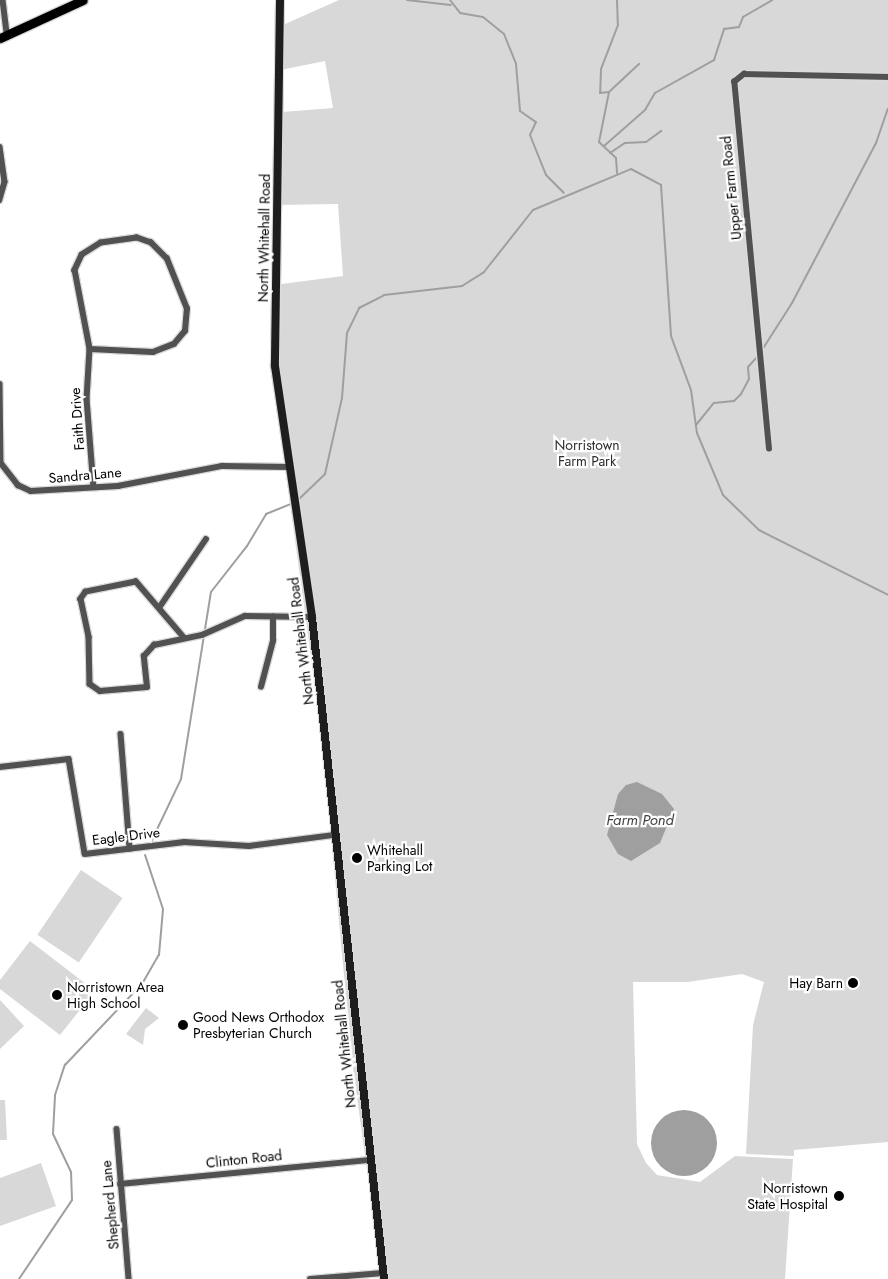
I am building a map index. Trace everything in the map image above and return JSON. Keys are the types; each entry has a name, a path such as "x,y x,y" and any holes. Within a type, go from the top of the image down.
{"main road":[{"path":"3,36 83,0"},
{"name":"North Whitehall Road","path":"280,0 275,366 312,617 334,835 384,1276"}],"street":[{"path":"3,0 3,36"},
{"name":"Upper Farm Road","path":"769,449 734,82 744,74 888,76"},
{"path":"0,147 4,182 0,200"},
{"name":"Faith Drive","path":"90,349 153,352 174,344 185,331 188,314 168,259 146,240 101,243 77,263 74,286 90,349 87,399 94,487"},
{"name":"Sandra Lane","path":"0,384 1,463 10,478 38,492 94,487 222,466 290,467"},
{"path":"159,608 206,539"},
{"path":"184,638 159,608 131,580 83,594 92,688 108,692 147,687 146,650 184,638 202,635 245,616 312,617"},
{"path":"261,687 272,648 272,616"},
{"path":"121,734 130,849"},
{"name":"Eagle Drive","path":"0,767 69,758 85,854 184,842 259,845 334,835"},
{"name":"Shepherd Lane","path":"117,1129 129,1279"},
{"name":"Clinton Road","path":"120,1184 370,1160"},
{"path":"310,1279 384,1276"}],"green space":[{"name":"Norristown Farm Park","path":"339,0 888,0 888,1142 794,1150 794,1156 746,1154 753,1025 764,982 742,974 688,982 633,982 637,1144 646,1163 657,1175 700,1182 735,1156 793,1159 785,1279 382,1279 352,1061 322,739 273,378 274,285 343,276 338,204 274,205 282,112 333,108 325,61 280,70 283,25"},
{"path":"81,870 122,898 79,963 37,935"},
{"path":"30,941 95,991 60,1035 0,989 0,980"},
{"path":"0,1000 24,1026 0,1049"},
{"path":"146,1008 159,1018 145,1029 143,1045 126,1034"},
{"path":"0,1100 5,1100 7,1140 0,1140"},
{"path":"41,1163 56,1206 0,1226 0,1178"}],"water":[{"name":"Farm Pond","path":"637,782 662,794 674,809 660,843 631,861 618,854 607,835 618,794 626,785"},
{"path":"678,1110 690,1110 702,1115 712,1125 717,1137 715,1156 702,1171 690,1176 678,1176 666,1171 656,1161 651,1149 651,1137 656,1125 666,1115"}],"waterway":[{"path":"407,0 451,5"},
{"path":"450,0 460,13 483,17 504,34 516,64 520,111 536,122 530,135 546,175 564,193"},
{"path":"617,0 618,25 601,69 600,93 609,92 599,142 616,158 617,173"},
{"path":"604,146 645,110 655,93 714,60 724,29 739,27 743,17 772,0"},
{"path":"610,91 639,64"},
{"path":"762,350 792,303 876,143 888,109"},
{"path":"610,153 625,143 646,142 661,131"},
{"path":"297,501 325,474 342,398 347,333 359,308 384,295 462,286 484,272 533,210 631,169 661,185 671,336 691,390 697,433 723,495 759,530 888,595"},
{"path":"696,425 714,403 734,401 741,394 749,379 748,367 758,356"},
{"path":"151,842 181,779 211,592 247,546 266,514 293,503"},
{"path":"19,1279 72,1200 71,1172 53,1134 55,1095 65,1065 142,984 159,955 163,909 145,855"}],"place":[{"name":"Whitehall Parking Lot","path":"357,858"},
{"name":"Hay Barn","path":"853,983"},
{"name":"Norristown Area High School","path":"57,995"},
{"name":"Good News Orthodox Presbyterian Church","path":"183,1025"},
{"name":"Norristown State Hospital","path":"839,1196"}]}
